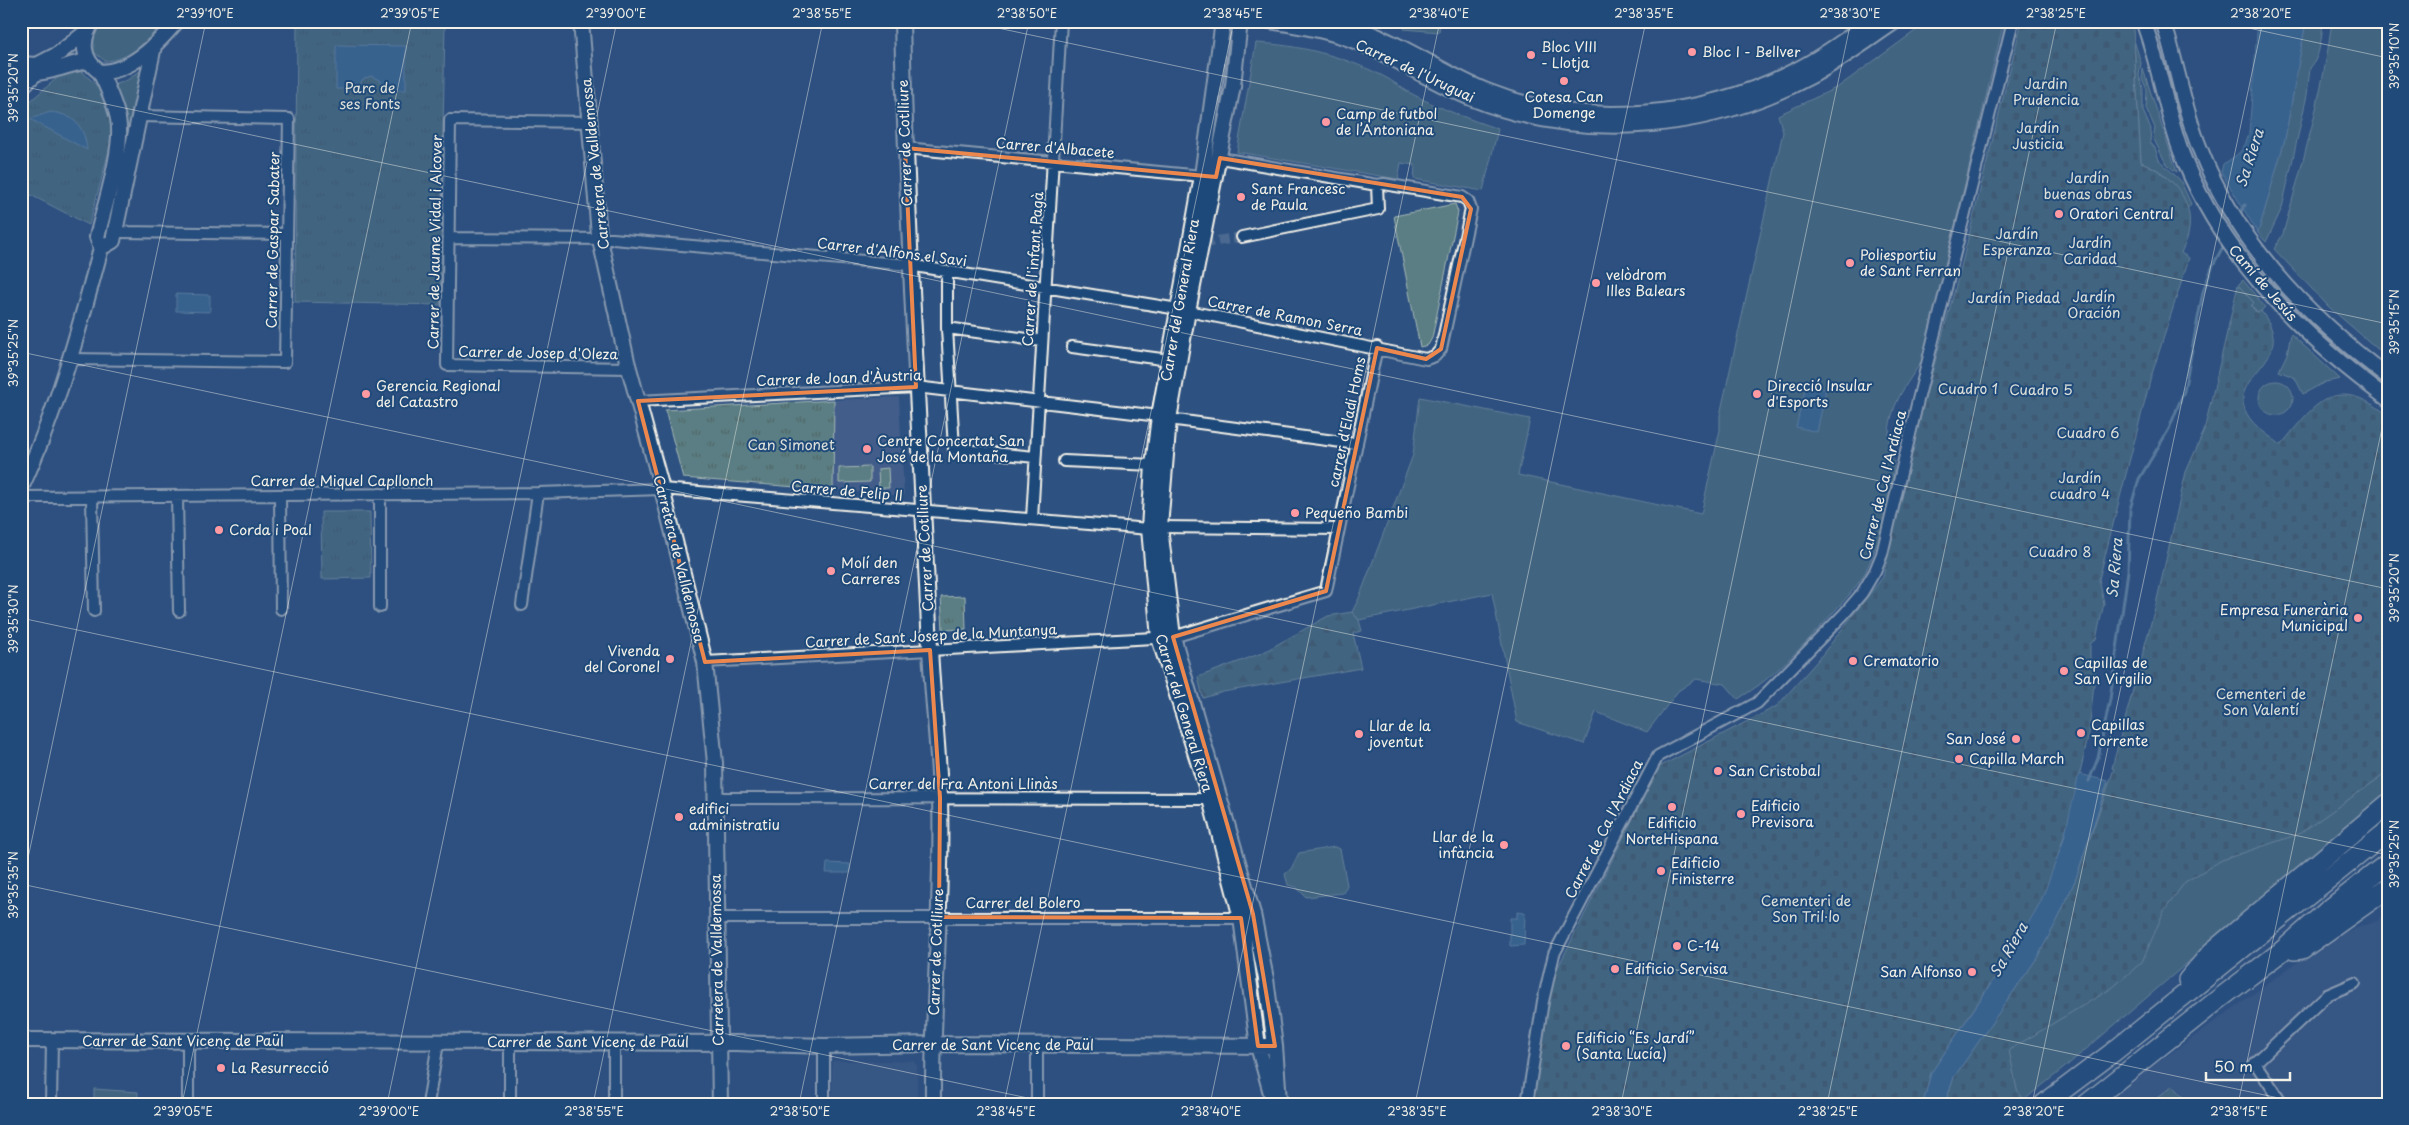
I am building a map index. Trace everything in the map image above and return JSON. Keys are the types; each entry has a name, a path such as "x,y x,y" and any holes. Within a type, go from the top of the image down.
{"highway":[{"path":"2156,1017 2212,952 2388,804"},
{"path":"2044,1104 2388,831"},
{"path":"2087,1104 2282,951 2326,912 2388,863"},
{"path":"2282,951 2302,949 2388,888"}],"main road":[{"path":"100,72 114,72 124,68 154,46 177,21"},
{"name":"Carretera de Valldemossa","path":"581,21 600,239 629,368 705,662 715,763 720,1104"},
{"name":"Carrer de Cotlliure","path":"902,21 909,265 940,798 939,916 932,1044 933,1104"},
{"name":"Carrer del General Riera","path":"1223,21 1183,310 1164,418 1153,465 1155,528 1166,637 1241,918 1258,1046 1274,1104"},
{"name":"Carrer del General Riera","path":"1155,528 1169,360 1220,158 1234,86 1240,21"},
{"name":"Carrer de l'Uruguai","path":"1270,21 1309,28 1361,43 1428,78 1492,106 1553,120 1602,126 1666,123 1740,107 1815,74 1896,21"},
{"name":"Carrer de l'Uruguai","path":"1328,21 1362,30 1489,92 1556,108 1625,113 1690,106 1751,90 1802,66 1872,21"},
{"name":"Camí de Jesús","path":"2144,21 2180,149 2195,185 2212,217 2245,265 2315,340 2388,399"},
{"name":"Camí de Jesús","path":"2163,21 2191,125 2214,183 2236,221 2257,252 2325,324 2388,377"},
{"path":"21,488 41,447 71,359 101,248 96,237 118,148 118,121 110,93 100,72 88,61 84,40 90,27"},
{"path":"38,69 90,27"},
{"path":"101,248 112,241 116,227 154,46"},
{"path":"21,73 88,61"},
{"path":"21,64 38,69"},
{"name":"Carrer del General Riera","path":"1166,637 1253,914 1266,979 1280,1104"},
{"name":"Carrer de Sant Vicenç de Paül","path":"21,1040 614,1042 824,1046 932,1044 1275,1046"}],"street":[{"name":"Carrer de l'infant Pagà","path":"1032,519 1061,21"},
{"name":"Carrer de Ca l'Ardiaca","path":"1527,1104 1543,1001 1554,954 1658,756 1757,703 1844,614 1875,571 1882,554 1925,372 2013,21"},
{"path":"21,90 38,69"},
{"name":"Carrer de Gaspar Sabater","path":"71,359 285,362 289,119 140,116"},
{"name":"Carrer de Jaume Vidal i Alcover","path":"447,365 450,120 590,122"},
{"name":"Carrer d'Albacete","path":"905,148 1202,176"},
{"name":"Carrer de Ramon Serra","path":"1183,310 1377,347 1426,359 1435,356 1442,349 1471,209 1468,201 1462,197 1384,184 1376,185 1220,158"},
{"path":"1242,237 1378,209 1376,185"},
{"path":"116,227 120,232 287,234"},
{"name":"Carrer d'Alfons el Savi","path":"449,238 600,239 909,265 1183,310"},
{"path":"947,271 946,328 954,449 1035,457"},
{"path":"946,328 1042,341"},
{"path":"1072,346 1169,360"},
{"name":"carrer d'Eladi Homs","path":"1326,591 1377,347"},
{"name":"Carrer de Josep d'Oleza","path":"447,365 629,368"},
{"name":"Carrer de Joan d'Àustria","path":"638,401 916,387 1357,444"},
{"path":"1064,461 1153,465"},
{"name":"Carrer de Felip II","path":"662,490 1155,528 1338,529"},
{"name":"Carrer de Miquel Capllonch","path":"21,497 538,493 662,490"},
{"path":"522,605 538,493"},
{"path":"380,494 380,607"},
{"path":"280,495 281,609"},
{"path":"177,496 179,611"},
{"path":"92,497 94,611"},
{"name":"Carrer de Sant Josep de la Muntanya","path":"705,662 1166,637 1326,591"},
{"name":"Carrer del Fra Antoni Llinàs","path":"715,798 1210,799"},
{"name":"Carrer del Bolero","path":"716,918 939,916 1241,918"},
{"path":"2283,1104 2255,1063 2327,995 2355,983"},
{"path":"52,1040 52,1104"},
{"path":"188,1041 188,1104"},
{"path":"428,1104 438,1042"},
{"path":"510,1042 510,1104"},
{"path":"614,1042 614,1104"},
{"path":"1037,1104 1038,1045"},
{"path":"824,1046 824,1104"}],"highlighted area":[{"path":"905,148 1216,177 1220,158 1462,197 1471,209 1441,349 1426,359 1377,348 1326,591 1173,637 1253,914 1275,1046 1258,1046 1241,918 939,917 940,798 930,650 705,662 638,401 916,387"}],"shaded area":[{"name":"Centre Concertat San José de la Montaña","path":"899,397 904,496 833,490 834,400"},
{"path":"2388,911 2388,1104 2106,1104 2138,1077 2303,958 2339,934 2377,921"},
{"path":"832,1061 913,1061 917,1066 917,1104 832,1104"}],"green space":[{"path":"105,21 165,21 145,42 131,53 115,60 105,61 94,52 94,34"},
{"name":"Parc de ses Fonts","path":"297,21 445,21 440,305 295,302"},
{"path":"1404,21 1440,21 1439,32 1404,29"},
{"path":"1929,21 2004,21 1923,360 1899,397 1889,428 1894,468 1881,530 1866,571 1857,585 1809,639 1776,671 1738,699 1725,684 1696,679 1678,691 1647,732 1596,712 1584,744 1517,722 1492,593 1359,620 1352,612 1413,455 1420,397 1530,419 1518,475 1701,514 1720,430 1720,415 1783,132 1778,115 1838,87"},
{"name":"Cementeri de Son Tril·lo","path":"2022,21 2130,21 2133,28 2141,162 2162,174 2179,190 2185,200 2190,222 2181,253 2189,258 2151,377 2099,579 2104,603 2096,639 2090,644 2090,659 2096,663 2089,733 2070,816 2053,872 2041,901 2023,935 1931,1073 1923,1104 1532,1104 1539,1054 1556,971 1659,767 1777,706 1818,660 1883,577 1924,402 1960,271"},
{"path":"2306,21 2323,21 2321,39 2316,58 2310,68 2307,95 2282,208 2266,242 2258,233 2285,139"},
{"path":"2332,21 2388,21 2388,358 2330,308 2274,249 2283,234 2311,129"},
{"path":"2134,40 2141,63 2139,76 2143,88 2143,111 2151,129 2150,142 2155,148 2159,160 2180,180 2191,204 2187,209 2180,193 2170,180 2164,174 2141,162"},
{"path":"1256,43 1305,49 1351,62 1385,77 1434,105 1498,129 1483,191 1414,179 1415,165 1401,163 1398,179 1237,152"},
{"path":"2143,69 2177,172 2165,162 2153,138 2155,128 2146,108 2147,90 2142,78"},
{"path":"140,71 131,127 129,129 114,85 126,81"},
{"path":"64,72 82,72 100,88 114,132 89,225 21,190 21,109"},
{"path":"1455,204 1458,212 1432,338 1428,345 1420,347 1394,216"},
{"path":"2243,280 2265,307 2258,314 2251,306 2254,303 2238,285"},
{"name":"Cementeri de Son Valentí","path":"2238,285 2254,303 2251,306 2257,313 2261,311 2271,328 2273,343 2269,355 2246,388 2243,400 2247,414 2258,427 2281,445 2315,406 2339,395 2353,396 2388,415 2388,772 2299,834 2222,860 2185,882 2164,911 2142,962 2112,988 2009,1050 2017,1090 2024,1100 2019,1104 1945,1104 1954,1077 2037,958 2058,919 2076,878 2114,769 2112,768 2156,604 2186,472 2204,431"},
{"path":"2291,334 2340,379 2325,382 2303,394 2295,378 2279,371 2287,354"},
{"path":"2276,381 2288,386 2293,398 2288,410 2276,415 2264,410 2259,398 2264,386"},
{"name":"Can Simonet","path":"834,400 833,490 683,478 665,410"},
{"path":"870,467 870,482 839,483 839,468"},
{"path":"888,468 889,488 879,488 878,469"},
{"path":"321,512 370,512 371,578 322,579"},
{"path":"965,596 966,629 943,630 941,597"},
{"path":"1352,612 1359,620 1362,631 1353,633 1361,668 1223,692 1203,698 1198,677 1262,653 1328,616"},
{"path":"2388,772 2388,792 2064,1068 2019,1104 1945,1104 1993,1021 2027,973 2087,846 2107,784 2358,792"},
{"path":"1335,847 1340,849 1347,885 1343,893 1306,897 1296,887 1288,885 1285,874 1291,869 1299,853"},
{"path":"2173,1085 2189,1104 2149,1104 2152,1102"},
{"path":"94,1089 138,1092 137,1104 94,1104"}],"water":[{"path":"2258,21 2306,21 2285,139 2258,233 2221,172 2223,164 2237,155 2243,148 2249,133"},
{"path":"336,45 406,46 406,90 384,90 381,81 371,76 363,79 357,89 336,89"},
{"path":"50,112 66,116 77,123 84,135 87,150 30,119"},
{"path":"176,294 210,295 210,312 176,311"},
{"path":"1806,385 1826,389 1817,432 1796,427"},
{"path":"2079,774 2108,781 2076,878 2058,919 2037,958 1954,1077 1945,1104 1923,1104 1931,1073 2007,960 2041,901 2063,842"},
{"path":"827,863 850,864 850,873 826,873"},
{"path":"1517,912 1525,913 1524,945 1510,946 1510,918 1517,918"}],"waterway":[{"name":"Sa Riera","path":"2238,217 2245,205"},
{"name":"Sa Riera","path":"2089,781 2098,758 2110,699 2128,571 2130,509 2139,479 2169,429 2184,391 2203,292 2213,265 2225,243"}],"tunnel":[{"path":"1203,243 1242,237"}],"place":[{"name":"Bloc I - Bellver","path":"1692,52"},
{"name":"Bloc VIII - Llotja","path":"1531,55"},
{"name":"Cotesa Can Domenge","path":"1564,81"},
{"name":"Camp de futbol de l’Antoniana","path":"1326,122"},
{"name":"Sant Francesc de Paula","path":"1241,197"},
{"name":"Oratori Central","path":"2059,214"},
{"name":"Poliesportiu de Sant Ferran","path":"1850,263"},
{"name":"velòdrom Illes Balears","path":"1596,283"},
{"name":"Gerencia Regional del Catastro","path":"366,394"},
{"name":"Direcció Insular d'Esports","path":"1757,394"},
{"name":"Centre Concertat San José de la Montaña","path":"867,449"},
{"name":"Pequeño Bambi","path":"1295,513"},
{"name":"Corda i Poal","path":"219,530"},
{"name":"Molí den Carreres","path":"831,571"},
{"name":"Empresa Funerària Municipal","path":"2358,618"},
{"name":"Vivenda del Coronel","path":"670,659"},
{"name":"Crematorio","path":"1853,661"},
{"name":"Capillas de San Virgilio","path":"2064,671"},
{"name":"Capillas Torrente","path":"2081,733"},
{"name":"Llar de la joventut","path":"1359,734"},
{"name":"San José","path":"2016,739"},
{"name":"Capilla March","path":"1959,759"},
{"name":"San Cristobal","path":"1718,771"},
{"name":"Edificio NorteHispana","path":"1672,807"},
{"name":"Edificio Previsora","path":"1741,814"},
{"name":"edifici administratiu","path":"679,817"},
{"name":"Llar de la infància","path":"1504,845"},
{"name":"Edificio Finisterre","path":"1661,871"},
{"name":"C-14","path":"1677,946"},
{"name":"Edificio Servisa","path":"1615,969"},
{"name":"San Alfonso","path":"1972,972"},
{"name":"Edificio “Es Jardí” (Santa Lucía)","path":"1566,1046"},
{"name":"La Resurrecció","path":"221,1068"}],"park label":[{"name":"Jardin Prudencia","path":"2046,92"},
{"name":"Jardín Justicia","path":"2038,136"},
{"name":"Jardín buenas obras","path":"2088,186"},
{"name":"Jardín Esperanza","path":"2017,242"},
{"name":"Jardín Caridad","path":"2090,252"},
{"name":"Jardín Piedad","path":"2014,298"},
{"name":"Jardín Oración","path":"2094,306"},
{"name":"Cuadro 1","path":"1968,389"},
{"name":"Cuadro 5","path":"2041,390"},
{"name":"Cuadro 6","path":"2088,433"},
{"name":"Jardín cuadro 4","path":"2080,486"},
{"name":"Cuadro 8","path":"2060,552"}]}
